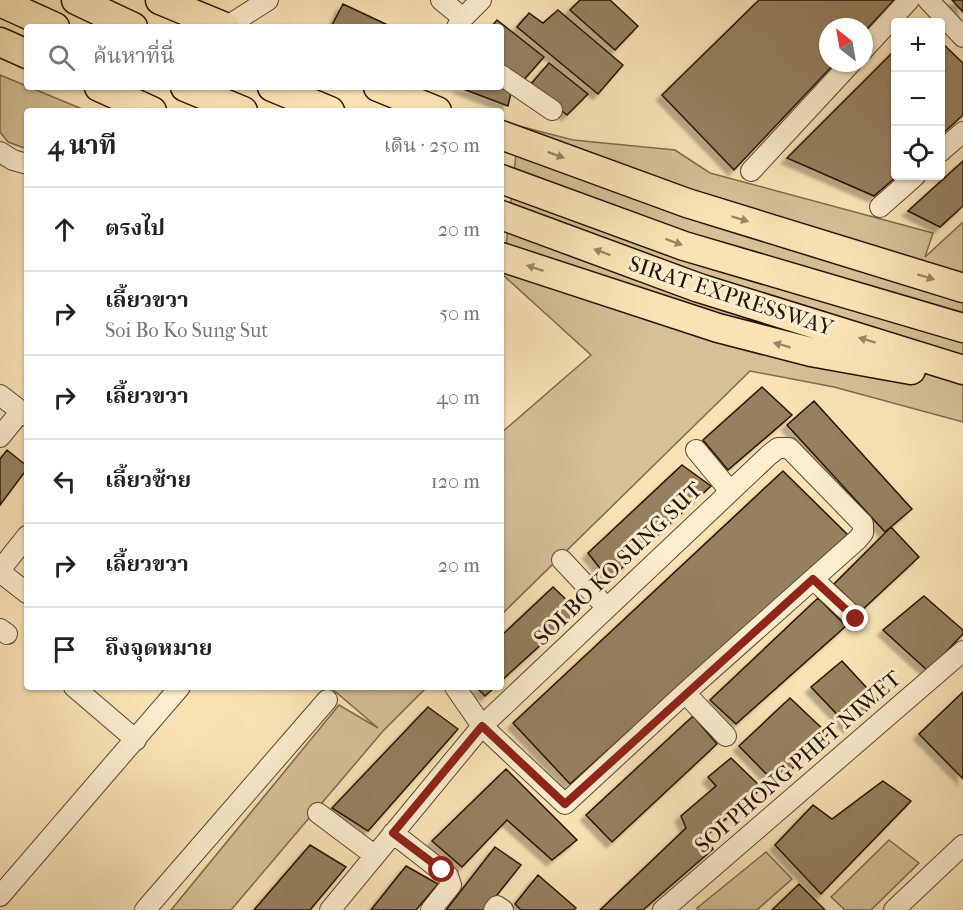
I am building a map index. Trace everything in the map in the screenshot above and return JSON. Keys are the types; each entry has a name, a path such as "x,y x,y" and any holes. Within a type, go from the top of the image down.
{"highway":[{"path":"76,0 127,24"},
{"path":"160,0 218,24"},
{"path":"0,2 48,24"},
{"path":"0,42 24,53"},
{"path":"106,90 145,108"},
{"path":"192,90 236,108"},
{"path":"279,90 323,108"},
{"path":"385,90 429,108"},
{"path":"504,136 687,203 963,288"},
{"name":"SIRAT EXPRESSWAY","path":"504,180 684,246 963,328"},
{"name":"SIRAT EXPRESSWAY","path":"504,216 699,288 963,370"},
{"path":"504,258 728,331 811,352 963,379"}],"street":[{"path":"230,24 268,0"},
{"path":"441,0 460,22 481,0"},
{"path":"873,39 909,0"},
{"path":"928,0 963,37"},
{"path":"751,171 843,72"},
{"path":"504,77 552,110"},
{"path":"945,148 963,132"},
{"path":"0,152 24,163"},
{"path":"880,207 910,180"},
{"path":"0,395 24,414 0,437"},
{"name":"SOI BO KO SUNG SUT","path":"330,910 482,726 778,448 789,448 862,524 863,533 857,540 813,579"},
{"path":"696,450 730,491"},
{"path":"24,540 0,571 24,591"},
{"path":"562,560 607,608"},
{"path":"457,690 482,726 565,804 813,579 856,619"},
{"name":"SOI PHONG PHET NIWET","path":"664,910 963,652"},
{"path":"78,690 136,740"},
{"path":"0,896 178,690"},
{"path":"686,693 726,736"},
{"path":"144,910 327,700"},
{"path":"318,813 374,855"},
{"path":"393,833 448,876 452,885 431,910"},
{"path":"894,910 963,845"},
{"path":"494,910 497,906 503,910"}],"shaded area":[{"path":"0,75 24,85 24,90 36,90 80,108 24,108 24,148 8,142 0,132"},
{"path":"519,126 573,140 675,150 710,173 933,233 925,257 963,222 963,422 834,387 750,371 504,612 504,430 591,355 504,276"},
{"path":"334,690 424,690 383,731 231,910 171,910 339,705 378,728"},
{"path":"889,840 919,863 871,910 845,910 831,897"},
{"path":"766,852 792,879 757,910 699,910 697,908"}],"building":[{"path":"580,0 610,0 638,26 615,50 570,10"},
{"path":"759,0 894,0 873,22 873,18 819,18 819,72 827,72 734,170 662,95"},
{"path":"952,0 963,0 963,12"},
{"path":"343,4 386,24 333,24"},
{"path":"558,10 623,65 598,94 517,27 529,13 543,23"},
{"path":"504,26 544,57 521,83 504,70"},
{"path":"945,46 963,63 963,115 945,131"},
{"path":"891,54 892,180 874,196 787,158"},
{"path":"549,63 588,94 567,115 530,85"},
{"path":"504,88 511,93 508,106 466,90 504,90"},
{"path":"963,161 963,206 940,227 908,211 942,180 945,180 945,177"},
{"path":"762,387 792,415 728,470 703,440"},
{"path":"814,401 912,509 885,532 787,425"},
{"path":"7,450 24,464 24,473 0,505 0,459"},
{"path":"682,465 711,486 609,580 588,553"},
{"path":"783,471 848,535 570,784 513,723"},
{"path":"891,527 919,557 861,611 834,584"},
{"path":"553,587 578,611 504,678 504,633"},
{"path":"924,596 963,630 963,634 928,671 883,630"},
{"path":"818,598 846,626 736,724 710,700"},
{"path":"842,661 878,700 849,727 811,687"},
{"path":"479,690 492,690 485,696"},
{"path":"963,692 963,779 919,734"},
{"path":"790,698 828,734 776,784 739,746"},
{"path":"428,707 458,729 368,831 332,808"},
{"path":"693,716 717,744 612,842 586,815"},
{"path":"731,758 762,788 705,837 713,849 643,910 600,910 686,828 681,816 716,786 708,777"},
{"path":"506,769 577,840 552,860 507,820 462,867 432,841"},
{"path":"883,781 911,801 821,894 775,845 813,805 832,819"},
{"path":"310,845 346,867 310,910 254,910"},
{"path":"495,847 521,865 485,910 446,910"},
{"path":"406,866 438,884 416,910 371,910"},
{"path":"538,875 576,908 574,910 521,910 515,904"},
{"path":"799,884 825,910 772,910"}],"route":[{"path":"442,870 393,833 482,726 565,804 813,579 856,619"}]}
